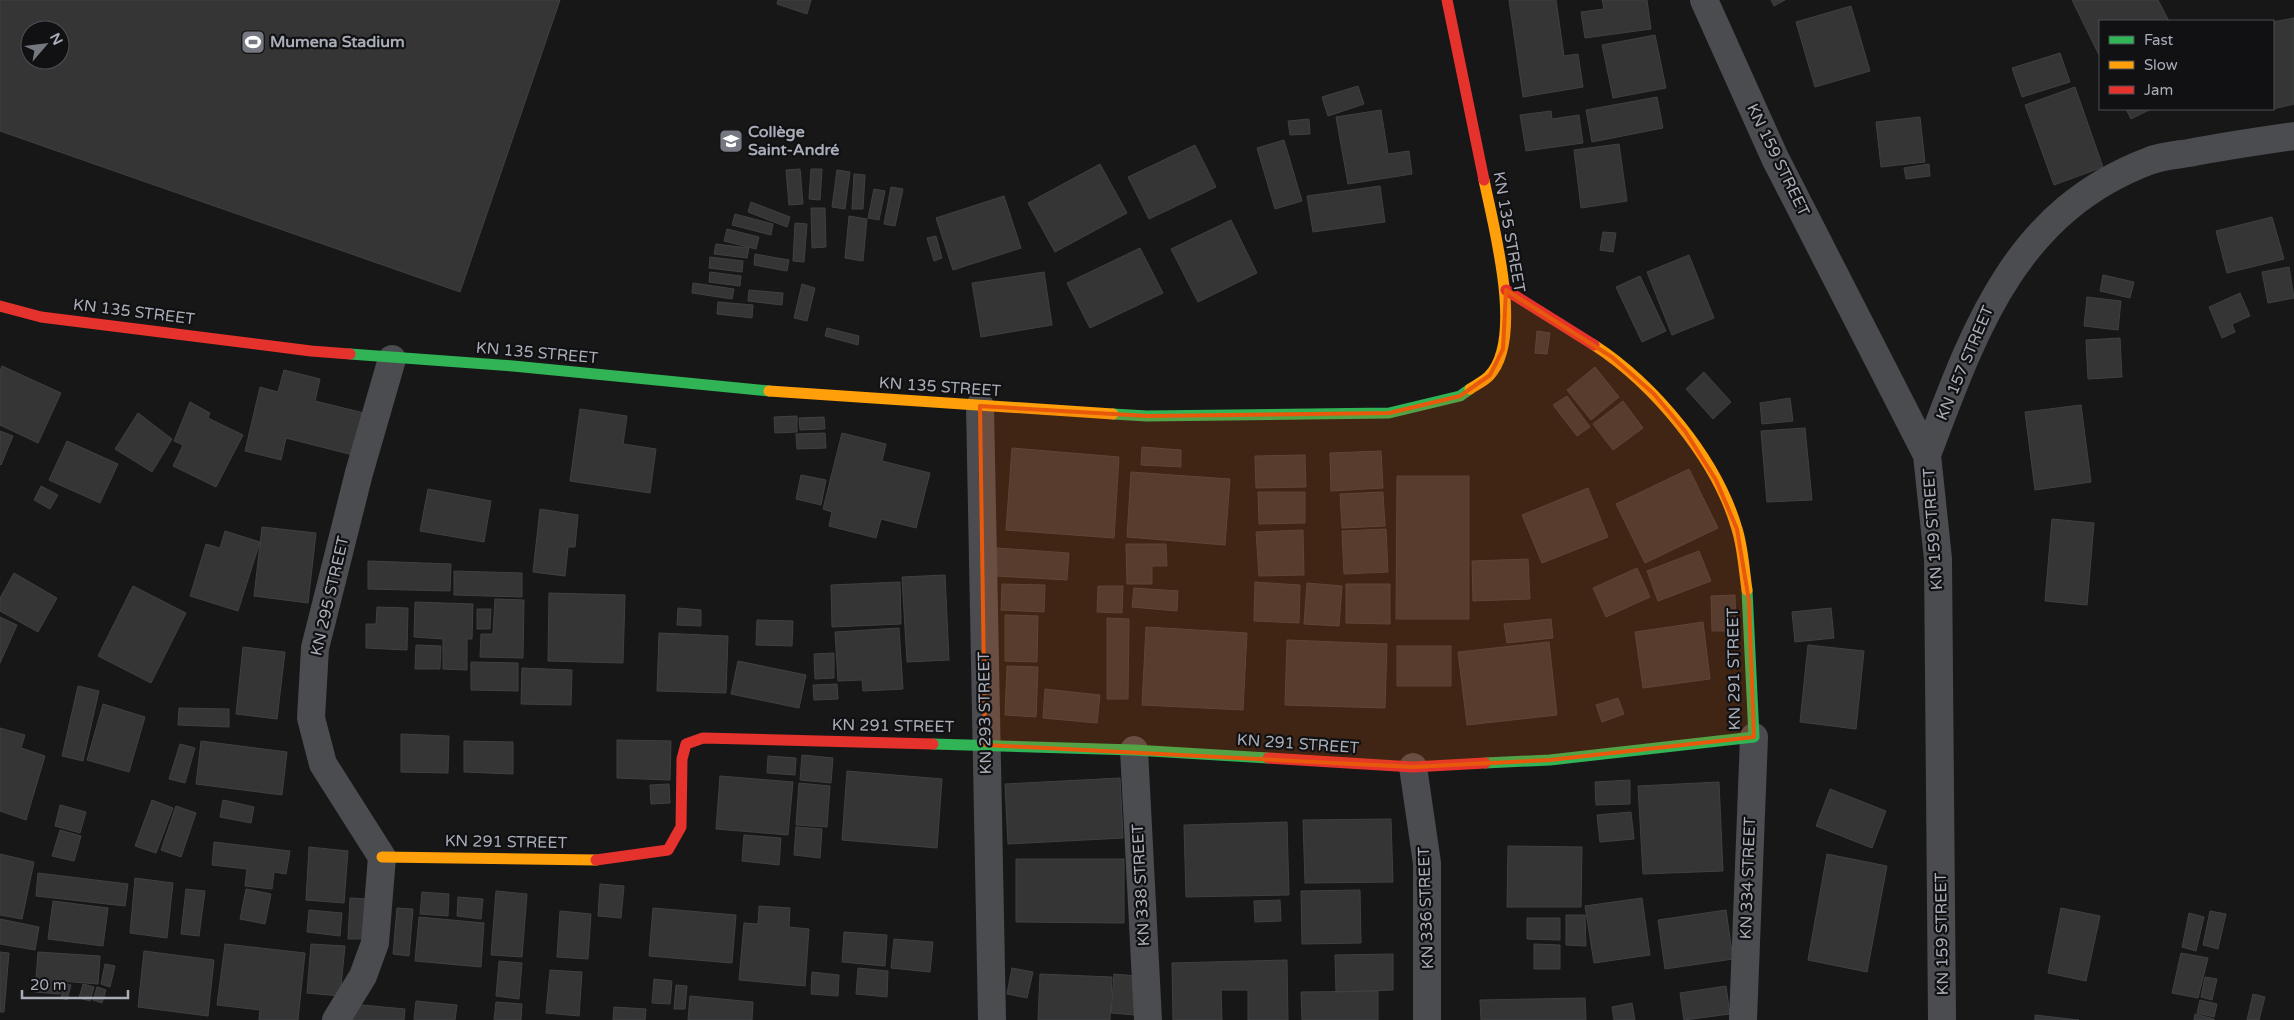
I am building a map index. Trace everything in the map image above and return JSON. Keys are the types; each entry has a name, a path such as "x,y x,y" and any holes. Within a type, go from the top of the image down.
{"street":[{"name":"KN 135 STREET","path":"0,306 41,317 311,351 392,359 513,366 743,390 1147,416 1389,413 1460,396 1490,375 1503,349 1506,290 1447,0"},
{"name":"KN 159 STREET","path":"1704,0 1775,158 1927,455 1938,559 1942,1020"},
{"name":"KN 157 STREET","path":"1927,455 1964,357 1995,293 2030,243 2086,192 2150,160 2242,142 2294,136"},
{"name":"KN 291 STREET","path":"382,857 596,860 634,853 668,850 681,827 682,759 686,744 703,738 1134,750 1413,767 1550,760 1754,737 1749,601 1737,529 1716,480 1685,431 1654,394 1612,358 1506,290"},
{"name":"KN 295 STREET","path":"382,857 323,764 311,718 315,648 359,473 392,359"},
{"name":"KN 293 STREET","path":"980,406 985,745 992,1020"},
{"name":"KN 334 STREET","path":"1742,1020 1754,737"},
{"name":"KN 338 STREET","path":"1134,750 1148,1020"},
{"name":"KN 336 STREET","path":"1413,767 1427,863 1427,1020"},
{"path":"336,1020 363,976 375,943 382,857"}],"highlighted area":[{"path":"1506,290 1612,357 1654,394 1685,431 1716,480 1737,529 1749,601 1754,737 1550,760 1413,767 985,745 980,406 1147,416 1389,413 1460,396 1490,375 1503,349"}],"building":[{"path":"0,0 560,0 460,292 0,131"},
{"path":"778,0 811,0 807,14 777,4"},
{"path":"1509,0 1556,0 1564,56 1578,54 1583,87 1523,97"},
{"path":"1602,0 1647,0 1651,29 1585,38 1581,12 1604,9"},
{"path":"1771,0 1785,0 1774,6"},
{"path":"2072,0 2158,0 2168,20 2099,20 2099,55"},
{"path":"1851,6 1870,71 1815,87 1796,22"},
{"path":"2294,18 2294,104 2274,109 2274,22"},
{"path":"1655,35 1666,88 1613,98 1602,45"},
{"path":"2060,53 2070,82 2022,97 2012,68"},
{"path":"1358,86 1364,104 1328,116 1322,97"},
{"path":"2075,87 2103,167 2054,185 2025,105"},
{"path":"1657,97 1663,128 1592,142 1586,110"},
{"path":"1381,110 1388,154 1409,151 1412,174 1348,184 1336,117"},
{"path":"2126,110 2149,110 2131,119"},
{"path":"1551,111 1552,119 1579,115 1583,143 1526,151 1520,115"},
{"path":"1920,117 1925,162 1881,167 1876,122"},
{"path":"1309,119 1310,134 1290,135 1288,121"},
{"path":"1284,140 1302,201 1275,209 1257,148"},
{"path":"1619,144 1627,201 1581,208 1574,150"},
{"path":"1195,145 1216,187 1149,219 1128,177"},
{"path":"1100,164 1127,213 1055,252 1028,203"},
{"path":"1929,164 1930,176 1906,179 1904,168"},
{"path":"800,169 803,204 789,205 786,170"},
{"path":"811,169 822,169 820,200 809,199"},
{"path":"837,170 850,172 845,209 832,207"},
{"path":"854,174 865,175 863,209 852,209"},
{"path":"1380,186 1385,222 1313,232 1307,196"},
{"path":"891,187 903,189 895,226 884,224"},
{"path":"874,189 885,191 879,220 868,218"},
{"path":"1004,196 1021,248 953,270 936,218"},
{"path":"751,202 790,217 787,227 748,212"},
{"path":"811,208 825,208 826,247 812,248"},
{"path":"735,214 773,224 771,235 732,225"},
{"path":"849,216 867,219 863,261 845,258"},
{"path":"2272,217 2284,259 2227,273 2216,231"},
{"path":"1231,220 1257,273 1198,302 1171,249"},
{"path":"795,223 807,224 804,262 793,261"},
{"path":"727,229 759,237 756,249 724,241"},
{"path":"1603,232 1616,233 1613,252 1600,250"},
{"path":"936,236 942,258 934,261 927,238"},
{"path":"716,244 749,248 747,258 714,254"},
{"path":"1140,248 1163,293 1090,328 1067,283"},
{"path":"755,254 789,260 787,271 754,265"},
{"path":"1689,255 1714,318 1672,335 1647,272"},
{"path":"710,257 743,261 742,272 709,268"},
{"path":"2289,267 2294,298 2268,303 2262,272"},
{"path":"710,272 741,276 740,286 709,282"},
{"path":"1044,272 1052,325 981,337 972,283"},
{"path":"2103,275 2134,282 2130,298 2100,291"},
{"path":"1640,276 1666,331 1642,342 1616,287"},
{"path":"693,283 734,289 732,299 692,293"},
{"path":"802,284 815,288 807,321 794,318"},
{"path":"749,290 783,293 782,305 748,301"},
{"path":"2240,293 2250,316 2232,324 2235,332 2222,338 2209,307"},
{"path":"2087,297 2121,301 2118,330 2084,326"},
{"path":"718,302 753,305 752,318 717,314"},
{"path":"827,328 859,336 858,345 825,336"},
{"path":"1537,331 1550,333 1547,354 1535,353"},
{"path":"2120,338 2122,377 2088,379 2086,340"},
{"path":"2,366 61,393 38,443 0,425 0,371"},
{"path":"1595,367 1619,397 1591,420 1567,390"},
{"path":"284,370 320,379 315,401 364,413 353,455 286,438 281,460 245,451 260,387 278,392"},
{"path":"1704,372 1731,402 1713,419 1686,389"},
{"path":"1567,396 1590,427 1577,436 1553,405"},
{"path":"1790,398 1793,421 1762,424 1760,403"},
{"path":"1623,401 1643,428 1613,450 1593,424"},
{"path":"190,402 210,413 208,418 243,435 216,487 173,466 183,445 174,441"},
{"path":"2081,405 2091,482 2035,490 2025,412"},
{"path":"580,409 627,416 623,444 656,449 650,493 570,481"},
{"path":"138,413 172,439 152,472 115,449"},
{"path":"797,416 797,432 775,433 774,417"},
{"path":"824,417 825,429 800,430 799,418"},
{"path":"1805,428 1812,500 1767,502 1761,431"},
{"path":"0,431 13,436 1,465 0,464"},
{"path":"825,433 826,448 797,449 796,434"},
{"path":"842,433 886,444 882,461 930,473 916,528 881,519 876,538 829,526 832,512 823,509"},
{"path":"67,441 118,464 100,503 49,480"},
{"path":"1142,447 1181,450 1181,467 1141,465"},
{"path":"1012,448 1119,457 1114,538 1006,530"},
{"path":"1381,451 1383,488 1331,491 1330,453"},
{"path":"1305,455 1306,487 1256,488 1255,456"},
{"path":"1689,469 1718,528 1645,563 1616,504"},
{"path":"1131,472 1230,479 1225,545 1127,537"},
{"path":"801,475 826,480 821,505 796,499"},
{"path":"1397,476 1469,476 1469,619 1396,619"},
{"path":"41,486 58,495 50,509 34,500"},
{"path":"1588,488 1608,537 1542,563 1522,515"},
{"path":"428,489 491,501 484,542 420,531"},
{"path":"1258,492 1305,492 1305,523 1259,524"},
{"path":"1383,492 1385,526 1342,528 1340,494"},
{"path":"540,509 578,515 575,547 568,547 565,576 533,572"},
{"path":"2052,519 2094,523 2087,605 2045,601"},
{"path":"262,527 316,533 308,603 254,596"},
{"path":"1386,529 1388,572 1344,574 1342,531"},
{"path":"1303,530 1304,575 1259,576 1256,532"},
{"path":"225,531 260,542 238,611 190,596 206,544 220,548"},
{"path":"1126,544 1166,544 1167,566 1152,566 1152,584 1127,584"},
{"path":"997,548 1069,553 1067,580 996,576"},
{"path":"1699,551 1711,581 1658,601 1647,571"},
{"path":"1528,559 1530,599 1473,601 1472,561"},
{"path":"368,561 451,564 450,591 368,589"},
{"path":"1637,568 1650,597 1606,617 1593,588"},
{"path":"454,571 522,573 522,597 454,595"},
{"path":"14,573 57,598 38,632 0,611 0,598"},
{"path":"945,575 949,660 907,662 902,577"},
{"path":"900,582 901,624 832,627 831,585"},
{"path":"1255,582 1300,585 1299,623 1254,621"},
{"path":"1307,583 1342,586 1339,626 1304,624"},
{"path":"1002,584 1045,585 1044,612 1001,610"},
{"path":"1346,584 1390,584 1390,624 1346,623"},
{"path":"133,586 186,613 151,683 98,656"},
{"path":"1098,586 1123,586 1122,613 1097,612"},
{"path":"1134,588 1178,591 1177,611 1132,607"},
{"path":"549,593 625,595 623,663 548,661"},
{"path":"1735,595 1736,631 1712,631 1711,596"},
{"path":"495,599 524,600 523,658 480,657 481,634 493,634"},
{"path":"415,602 473,604 472,639 467,639 467,670 443,669 443,639 414,637"},
{"path":"377,607 408,608 407,650 366,648 366,624 376,624"},
{"path":"678,608 701,610 701,626 677,625"},
{"path":"1831,608 1834,638 1795,642 1792,612"},
{"path":"477,609 491,609 490,629 477,629"},
{"path":"1005,615 1038,616 1037,662 1005,661"},
{"path":"0,617 17,625 0,663"},
{"path":"1107,618 1129,619 1128,699 1107,699"},
{"path":"1551,619 1553,638 1507,643 1504,624"},
{"path":"757,620 793,621 792,646 756,645"},
{"path":"1703,622 1710,679 1643,688 1635,632"},
{"path":"1146,627 1247,633 1243,710 1142,705"},
{"path":"899,628 903,689 863,691 862,680 838,681 835,632"},
{"path":"659,633 728,636 726,693 657,691"},
{"path":"1287,640 1387,644 1385,708 1285,705"},
{"path":"1549,642 1557,715 1467,725 1458,652"},
{"path":"416,645 441,646 440,669 415,669"},
{"path":"1808,645 1864,651 1856,729 1800,722"},
{"path":"1397,646 1451,646 1451,686 1397,686"},
{"path":"243,647 285,652 277,719 236,714"},
{"path":"834,653 834,678 815,679 814,654"},
{"path":"738,661 806,675 799,708 731,694"},
{"path":"471,662 518,663 518,691 471,690"},
{"path":"1007,666 1038,667 1036,717 1005,715"},
{"path":"522,668 572,670 571,705 521,704"},
{"path":"837,684 838,699 814,700 813,685"},
{"path":"78,686 99,691 83,761 62,756"},
{"path":"1045,689 1100,695 1097,723 1043,718"},
{"path":"1618,698 1624,714 1602,722 1596,705"},
{"path":"103,704 145,717 129,772 87,760"},
{"path":"179,708 229,709 229,727 178,725"},
{"path":"0,728 25,735 21,748 45,756 26,820 0,811"},
{"path":"401,734 449,736 448,773 401,772"},
{"path":"617,740 671,741 670,780 617,778"},
{"path":"201,741 287,752 282,795 196,784"},
{"path":"464,741 513,742 513,774 464,772"},
{"path":"180,744 195,748 185,783 169,779"},
{"path":"802,755 833,758 831,783 800,780"},
{"path":"768,756 796,758 795,775 767,773"},
{"path":"847,771 942,779 937,848 842,840"},
{"path":"720,776 793,782 788,835 716,829"},
{"path":"1120,778 1123,838 1008,844 1005,784"},
{"path":"1630,780 1630,804 1596,805 1595,782"},
{"path":"1719,782 1723,871 1643,874 1638,786"},
{"path":"799,783 830,786 827,827 796,825"},
{"path":"669,784 670,803 651,804 650,785"},
{"path":"1830,789 1886,811 1872,848 1816,826"},
{"path":"152,800 173,808 156,853 135,846"},
{"path":"223,800 254,807 251,823 220,817"},
{"path":"60,805 86,812 80,833 55,826"},
{"path":"176,806 196,813 181,857 161,850"},
{"path":"1631,812 1634,839 1600,842 1597,815"},
{"path":"1391,819 1393,882 1305,883 1303,820"},
{"path":"1287,822 1289,895 1186,897 1184,825"},
{"path":"796,827 822,829 820,858 794,855"},
{"path":"60,830 81,836 74,861 52,856"},
{"path":"744,835 781,838 779,865 742,861"},
{"path":"214,842 290,851 286,874 274,872 272,889 245,886 247,869 212,865"},
{"path":"1508,846 1582,847 1581,907 1507,907"},
{"path":"309,847 348,851 344,903 306,900"},
{"path":"0,854 34,862 22,919 0,915"},
{"path":"1827,854 1887,866 1867,972 1808,960"},
{"path":"1016,859 1124,859 1124,923 1016,922"},
{"path":"38,873 128,884 125,906 36,896"},
{"path":"135,878 173,883 167,938 130,933"},
{"path":"600,884 624,886 621,918 598,916"},
{"path":"186,889 205,891 199,936 181,934"},
{"path":"246,889 271,894 265,924 240,919"},
{"path":"1360,890 1361,943 1302,944 1301,891"},
{"path":"496,891 527,894 522,957 491,955"},
{"path":"422,892 449,894 448,916 420,914"},
{"path":"458,897 483,899 481,919 457,916"},
{"path":"350,898 370,899 368,939 348,939"},
{"path":"1642,898 1650,955 1594,963 1585,906"},
{"path":"1280,900 1281,921 1255,922 1254,901"},
{"path":"53,901 108,908 103,946 48,939"},
{"path":"759,906 790,908 789,927 809,929 805,986 739,980 744,923 758,924"},
{"path":"397,908 413,909 409,956 393,954"},
{"path":"653,908 736,915 732,963 649,956"},
{"path":"2061,908 2100,916 2086,981 2048,973"},
{"path":"309,910 342,913 340,936 307,932"},
{"path":"1726,910 1733,959 1665,969 1658,920"},
{"path":"560,911 591,914 588,959 557,957"},
{"path":"2210,911 2226,914 2218,949 2203,945"},
{"path":"2189,913 2204,917 2196,951 2182,947"},
{"path":"1566,915 1585,915 1586,946 1566,945"},
{"path":"419,917 484,923 481,967 415,961"},
{"path":"1527,918 1560,918 1560,940 1527,939"},
{"path":"0,919 39,927 35,950 0,944"},
{"path":"844,932 887,935 885,966 842,962"},
{"path":"894,939 933,942 930,972 891,968"},
{"path":"225,944 305,953 298,1020 259,1020 260,1010 217,1005"},
{"path":"311,944 345,946 340,996 307,993"},
{"path":"1534,944 1560,945 1560,969 1534,969"},
{"path":"144,951 214,960 208,1016 138,1007"},
{"path":"0,952 9,953 4,1012 0,1012"},
{"path":"38,952 100,956 98,984 61,981 60,994 35,992"},
{"path":"2181,953 2208,958 2198,998 2172,993"},
{"path":"1393,954 1393,990 1336,992 1335,955"},
{"path":"1287,960 1288,1020 1248,1020 1248,990 1221,990 1222,1020 1173,1020 1172,963"},
{"path":"499,961 522,963 519,999 496,996"},
{"path":"105,964 115,966 110,987 101,984"},
{"path":"858,968 888,971 887,997 856,994"},
{"path":"1012,968 1033,972 1027,998 1007,994"},
{"path":"550,970 582,972 579,1016 546,1013"},
{"path":"812,972 839,975 838,996 811,994"},
{"path":"1040,974 1112,977 1110,1020 1038,1020"},
{"path":"1114,974 1137,976 1135,1015 1111,1013"},
{"path":"2205,977 2217,979 2212,1000 2201,997"},
{"path":"654,979 672,981 670,1004 652,1003"},
{"path":"64,983 71,985 67,1000 61,998"},
{"path":"83,984 94,987 90,1001 79,998"},
{"path":"676,985 687,986 685,1009 674,1009"},
{"path":"1726,986 1730,1014 1684,1020 1680,993"},
{"path":"97,987 106,990 102,1003 93,1000"},
{"path":"1378,991 1378,1020 1302,1020 1301,992"},
{"path":"2253,994 2265,997 2259,1020 2247,1020"},
{"path":"690,996 753,1002 752,1020 688,1020"},
{"path":"1585,998 1586,1020 1481,1020 1480,1000"},
{"path":"2200,1000 2217,1004 2214,1017 2197,1013"},
{"path":"416,1001 457,1005 455,1020 414,1020"},
{"path":"496,1002 522,1004 521,1020 494,1020"},
{"path":"1632,1003 1635,1020 1614,1020 1612,1007"},
{"path":"351,1004 405,1009 404,1020 350,1020"},
{"path":"614,1007 646,1009 645,1020 613,1020"},
{"path":"2195,1014 2214,1019 2214,1020 2194,1020"},
{"path":"2035,1015 2079,1020 2035,1020"}],"traffic: fast":[{"path":"350,354 513,366 769,391"},
{"path":"1113,414 1147,416 1389,413 1460,396 1470,389"},
{"path":"1485,763 1550,760 1754,737 1747,590"},
{"path":"933,744 1134,750 1268,758"}],"traffic: slow":[{"path":"1470,389 1489,376 1499,359 1505,336 1506,310 1503,281 1484,180"},
{"path":"1594,345 1639,380 1680,425 1699,450 1715,476 1728,503 1737,529 1747,590"},
{"path":"769,391 1113,414"},
{"path":"382,857 596,860"}],"traffic: jam":[{"path":"1447,0 1484,180"},
{"path":"1506,290 1594,345"},
{"path":"0,306 41,317 311,351 350,354"},
{"path":"596,860 668,850 681,827 682,759 686,744 703,738 933,744"},
{"path":"1268,758 1413,767 1485,763"}],"place":[{"name":"Mumena Stadium","path":"253,42"},
{"name":"Collège Saint-André","path":"731,141"}]}
